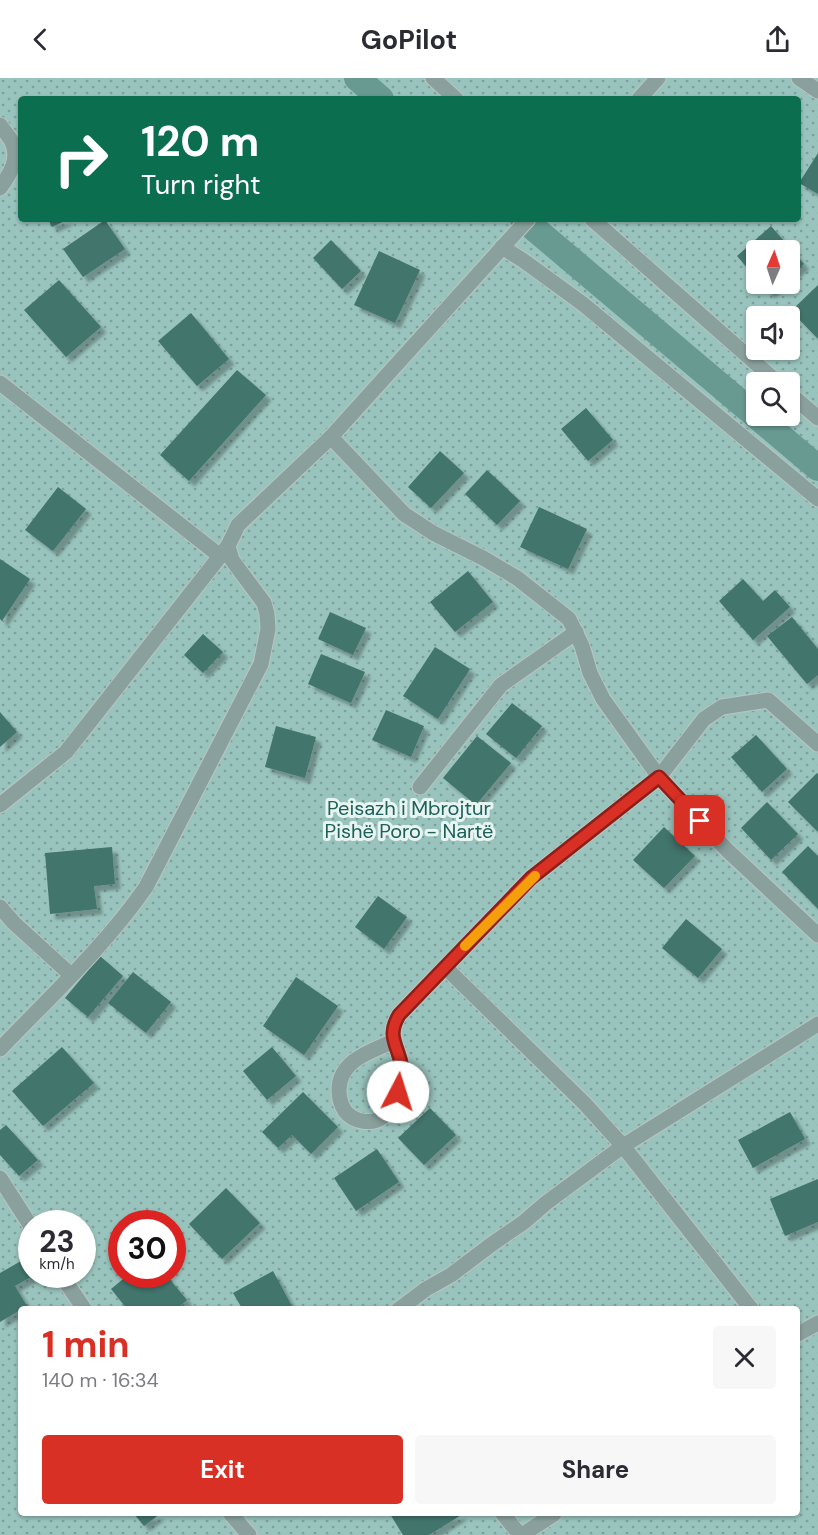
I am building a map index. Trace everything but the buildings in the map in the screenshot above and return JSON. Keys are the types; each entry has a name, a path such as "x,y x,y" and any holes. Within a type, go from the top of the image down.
{"street":[{"path":"433,78 453,96"},
{"path":"642,96 658,78"},
{"path":"799,78 818,91"},
{"path":"0,125 12,142 16,158 11,172 0,188"},
{"path":"0,805 66,752 224,551 238,525 331,437 525,222"},
{"path":"595,222 766,372"},
{"path":"505,244 524,261 583,304 818,499"},
{"path":"0,383 224,551 264,603 268,628 261,664 146,887 128,913 0,1049"},
{"path":"800,402 818,418"},
{"path":"331,437 404,514 433,533 517,578 569,619 603,699 659,777 727,850 818,935"},
{"path":"420,787 501,685 576,633"},
{"path":"394,1041 358,1057 346,1068 339,1082 339,1098 345,1112 359,1121 377,1121 385,1116 394,1105 402,1078 393,1033 394,1024 399,1015 531,878 659,777 704,719 722,707 768,700 818,744"},
{"path":"0,907 14,923 71,975"},
{"path":"445,967 585,1104 623,1146 749,1306"},
{"path":"403,1306 524,1222 623,1146 818,1024"},
{"path":"0,1178 20,1210"},
{"path":"70,1288 82,1306"},
{"path":"800,1333 818,1323"},
{"path":"233,1516 249,1535"},
{"path":"505,1516 521,1535 551,1516"}],"green space":[{"name":"Peisazh i Mbrojtur Pishë Poro - Nartë","path":"0,78 818,78 818,1535 0,1535"}],"waterway":[{"path":"357,78 378,96"},
{"path":"527,222 818,468"}],"slow traffic":[{"path":"465,946 535,876"}],"route":[{"path":"398,1092 402,1078 401,1064 393,1033 394,1024 399,1015 531,878 659,777 700,821"}]}
